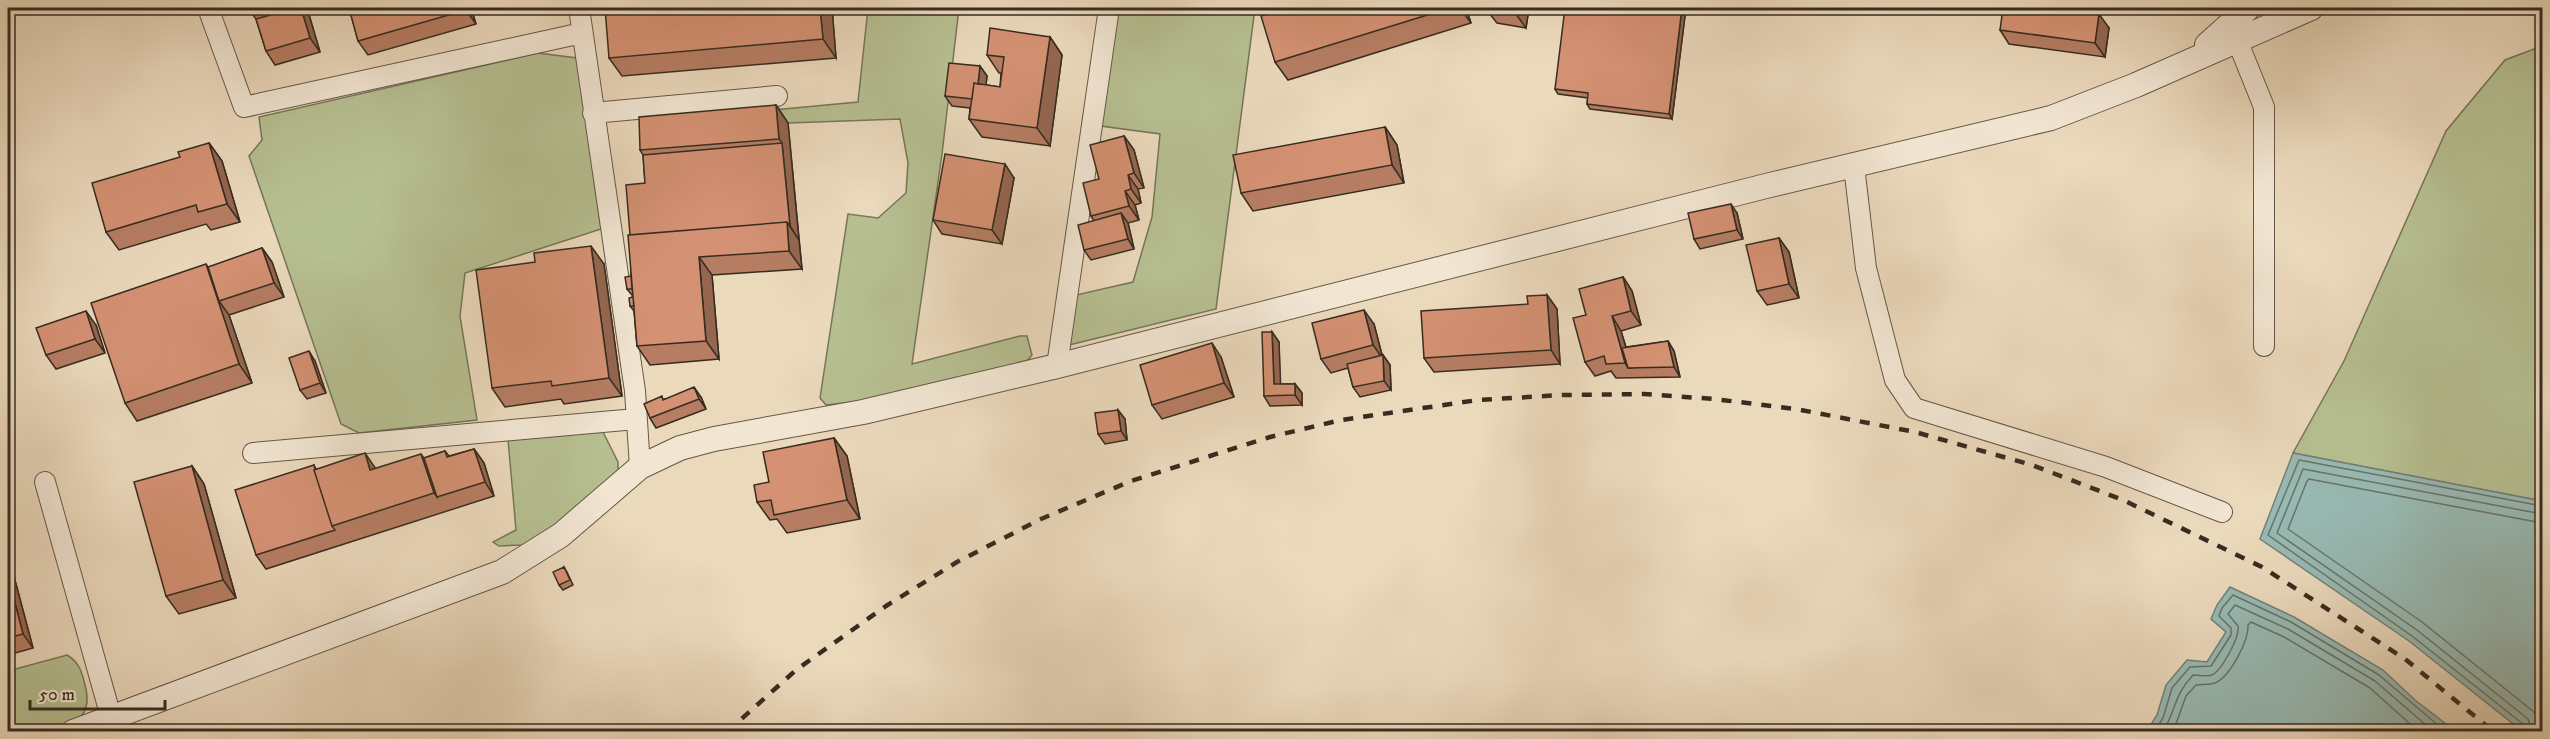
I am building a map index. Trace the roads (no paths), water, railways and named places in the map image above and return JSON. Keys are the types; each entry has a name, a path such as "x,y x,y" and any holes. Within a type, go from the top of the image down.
{"street":[{"path":"208,8 244,107 582,33"},
{"path":"579,8 635,391 640,467"},
{"path":"1057,366 1109,8"},
{"path":"2190,61 2247,8"},
{"path":"73,732 502,573 561,535 640,467 680,448 714,439 863,412 1057,366 1766,186 2051,118 2311,8"},
{"path":"2237,40 2264,107 2264,346"},
{"path":"593,113 777,96"},
{"path":"1854,166 1866,268 1895,380 1914,408 2106,467 2222,512"},
{"path":"253,453 636,419"},
{"path":"45,482 111,717"}],"water":[{"path":"2293,453 2542,501 2542,731 2522,731 2409,641 2260,539"},
{"path":"2230,587 2294,617 2383,670 2415,700 2455,731 2147,731 2157,715 2166,685 2187,660 2207,662 2226,632 2211,619 2217,605"}],"railway":[{"path":"727,732 796,670 886,606 957,562 1041,519 1131,481 1270,437 1341,420 1478,400 1562,395 1644,394 1714,399 1796,409 1915,432 2032,465 2123,500 2262,567 2405,659 2494,732"}]}
